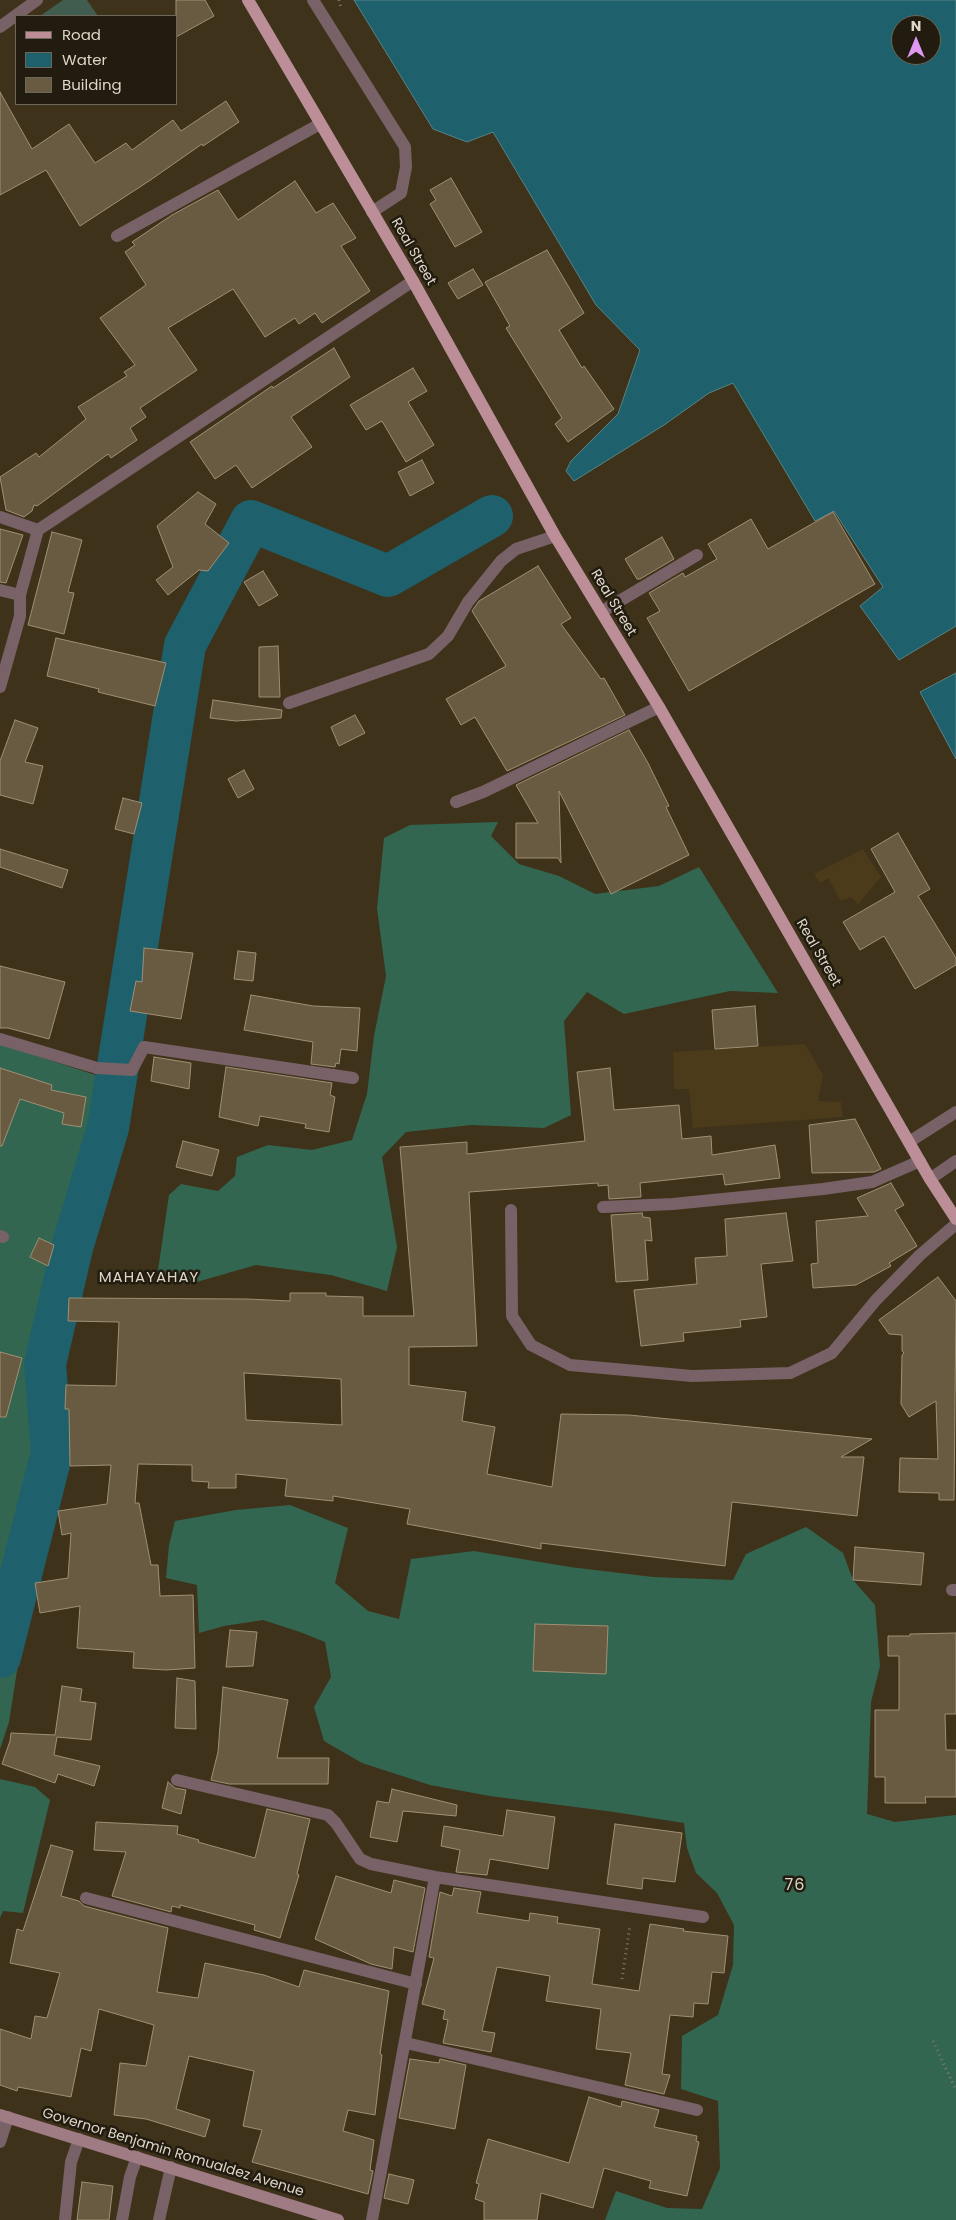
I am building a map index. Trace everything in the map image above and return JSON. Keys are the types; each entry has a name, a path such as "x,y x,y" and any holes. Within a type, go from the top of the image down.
{"main road":[{"name":"Real Street","path":"248,0 412,281 556,536 659,707 930,1179 956,1220"},
{"name":"Governor Benjamin Romualdez Avenue","path":"4,2116 338,2220"}],"street":[{"path":"16,15 37,0"},
{"path":"313,0 405,147 406,167 401,193 372,212"},
{"path":"0,27 15,16"},
{"path":"117,236 320,124"},
{"path":"0,687 20,616 20,595 38,530 412,281"},
{"path":"0,517 38,530"},
{"path":"289,702 429,654 448,636 468,602 501,561 516,549 556,536"},
{"path":"601,612 697,555"},
{"path":"0,590 20,595"},
{"path":"456,802 483,792 659,707"},
{"path":"0,1039 97,1068 132,1070 144,1046 353,1078"},
{"path":"909,1142 956,1112"},
{"path":"603,1207 673,1204 823,1189 872,1182 920,1161"},
{"path":"930,1179 956,1161"},
{"path":"511,1210 512,1316 531,1346 570,1365 692,1376 790,1373 832,1353 876,1300 920,1256 956,1224"},
{"path":"177,1780 328,1815 336,1822 360,1858 371,1864 435,1877 703,1917"},
{"path":"372,2220 435,1877"},
{"path":"86,1898 416,1984"},
{"path":"406,2043 697,2110"},
{"path":"0,2142 4,2116"},
{"path":"65,2220 71,2162 79,2139"},
{"path":"122,2220 130,2177 137,2157"},
{"path":"159,2220 171,2167"}],"path":[{"path":"622,1979 632,1907"},
{"path":"932,2041 956,2090"}],"shaded area":[{"path":"863,849 881,877 858,904 851,897 841,901 828,878 820,883 814,874"},
{"path":"805,1044 823,1075 818,1101 841,1102 843,1117 693,1128 689,1089 674,1089 673,1052"}],"green space":[{"path":"63,0 87,0 97,15 41,15"},
{"path":"498,822 491,836 519,864 559,876 595,894 659,886 699,867 778,993 730,991 624,1014 587,992 564,1021 571,1115 544,1128 472,1125 406,1132 382,1157 397,1247 387,1291 331,1275 256,1265 193,1283 157,1277 169,1195 181,1184 218,1191 235,1176 237,1157 268,1145 312,1150 352,1140 367,1094 374,1036 386,976 377,908 384,838 410,825"},
{"path":"0,1044 111,1080 108,1128 72,1248 64,1295 54,1332 52,1371 62,1448 26,1613 9,1722 0,1749"},
{"path":"290,1505 348,1528 335,1583 368,1611 399,1619 411,1559 474,1551 570,1567 653,1577 733,1580 746,1554 806,1527 843,1553 853,1580 875,1605 880,1666 871,1702 867,1814 895,1822 956,1815 956,2220 605,2220 616,2191 667,2208 702,2209 720,2168 718,2101 681,2089 682,2036 718,2015 733,1965 734,1925 717,1893 696,1873 687,1848 684,1823 490,1796 430,1785 362,1763 324,1741 314,1707 331,1677 325,1642 263,1620 224,1626 199,1633 197,1585 166,1578 169,1545 175,1521 236,1510"},
{"path":"0,1779 35,1787 50,1800 23,1913 3,1911 0,1918"}],"water":[{"path":"354,0 956,0 956,626 899,660 860,606 883,587 834,511 815,521 733,383 709,393 664,425 574,481 566,471 571,461 618,414 640,350 596,305 493,132 467,142 433,129"},
{"path":"956,673 956,759 920,692"}],"building":[{"path":"176,0 205,0 214,16 178,36 178,15 176,15"},
{"path":"0,92 32,149 69,124 95,163 126,143 132,150 173,120 181,131 226,101 239,122 203,146 202,144 80,226 46,170 0,195"},
{"path":"451,178 482,232 455,247 430,204 436,200 430,190"},
{"path":"295,181 316,213 333,203 356,238 341,246 370,291 322,323 315,313 299,324 295,318 265,337 233,289 168,328 197,370 140,408 146,417 130,428 137,440 111,458 108,454 37,506 34,505 32,511 24,517 6,510 0,477 36,453 39,457 86,419 78,407 127,376 124,372 135,365 100,318 146,285 125,252 135,245 132,242 172,215 218,190 238,220"},
{"path":"547,250 584,313 559,330 582,368 584,366 614,409 568,442 555,424 562,418 506,328 510,326 485,282"},
{"path":"473,269 483,285 458,299 448,283"},
{"path":"334,348 350,377 291,417 312,447 252,488 236,465 215,479 190,442 272,386 273,388"},
{"path":"413,368 427,391 408,402 434,445 406,462 382,421 366,430 350,405"},
{"path":"422,460 434,483 410,496 398,472"},
{"path":"198,492 216,504 205,524 229,543 208,571 199,570 168,595 156,580 173,567 157,526"},
{"path":"833,512 875,584 689,691 647,618 660,611 649,593 683,573 685,577 717,559 708,544 751,519 768,549"},
{"path":"0,529 23,535 6,583 0,582"},
{"path":"52,532 82,540 68,592 74,593 64,634 28,625"},
{"path":"662,537 674,559 637,579 625,559"},
{"path":"538,566 571,618 561,624 601,679 604,678 625,715 507,771 475,717 461,725 446,699 506,666 472,611 479,601"},
{"path":"263,571 278,595 259,606 244,582"},
{"path":"56,638 166,663 155,706 98,692 99,689 47,676"},
{"path":"278,646 280,697 259,697 259,647"},
{"path":"213,700 282,710 281,718 236,721 210,718"},
{"path":"355,715 365,733 339,746 331,727"},
{"path":"15,720 38,728 25,762 43,766 33,804 0,795 0,761"},
{"path":"629,730 669,806 666,807 689,855 611,894 559,791 561,863 558,858 516,858 516,823 538,823 516,785"},
{"path":"244,770 254,789 238,798 228,779"},
{"path":"123,798 142,803 134,834 115,829"},
{"path":"898,833 930,889 918,896 956,958 956,965 915,989 884,936 860,950 843,922 895,892 871,849"},
{"path":"0,849 68,870 62,888 0,867"},
{"path":"144,948 193,953 181,1019 130,1011 136,981 142,982"},
{"path":"238,951 256,953 253,981 234,979"},
{"path":"0,966 65,982 49,1039 8,1028 0,1028"},
{"path":"251,995 313,1006 360,1008 357,1051 341,1049 339,1064 336,1063 335,1067 311,1064 313,1042 244,1030"},
{"path":"755,1006 758,1046 715,1049 712,1010"},
{"path":"154,1057 191,1063 189,1089 151,1081"},
{"path":"226,1067 332,1083 330,1095 335,1097 329,1132 305,1128 306,1124 260,1116 258,1126 219,1117"},
{"path":"0,1068 52,1085 51,1090 86,1097 81,1127 62,1124 64,1113 20,1099 2,1146 0,1146"},
{"path":"610,1068 614,1110 679,1105 682,1139 711,1136 712,1155 775,1145 780,1178 725,1185 723,1174 640,1183 641,1197 609,1199 608,1185 598,1186 598,1183 469,1192 477,1346 409,1347 409,1385 466,1392 462,1421 495,1427 487,1474 552,1487 561,1414 629,1415 872,1439 841,1457 864,1457 857,1516 732,1502 725,1566 541,1543 541,1549 407,1524 410,1509 333,1496 333,1501 285,1496 287,1479 236,1474 236,1488 208,1488 209,1482 192,1481 192,1465 138,1464 135,1503 139,1503 151,1565 158,1565 160,1596 193,1595 195,1668 166,1670 133,1668 134,1652 77,1648 80,1606 40,1613 35,1583 68,1578 71,1533 62,1535 58,1511 107,1504 111,1465 70,1466 69,1409 65,1409 66,1385 116,1386 119,1322 68,1321 69,1298 290,1301 290,1293 326,1293 326,1296 363,1297 363,1316 414,1316 400,1147 467,1142 467,1154 585,1141 577,1072","holes":["244,1373 341,1379 342,1425 246,1420"]},
{"path":"855,1119 881,1169 874,1172 812,1173 809,1125"},
{"path":"183,1141 219,1150 212,1176 176,1167"},
{"path":"891,1183 904,1205 895,1210 917,1246 889,1263 891,1266 856,1285 813,1288 811,1264 818,1263 816,1221 868,1216 857,1198"},
{"path":"642,1213 643,1217 650,1218 652,1241 645,1240 648,1280 616,1282 611,1215"},
{"path":"786,1213 793,1261 761,1264 767,1317 740,1320 741,1327 683,1333 684,1341 641,1346 634,1290 697,1284 695,1258 727,1256 725,1219"},
{"path":"39,1238 54,1245 48,1266 30,1257"},
{"path":"938,1277 956,1301 954,1500 939,1500 939,1493 899,1492 900,1458 938,1459 936,1401 909,1417 901,1404 902,1355 904,1353 902,1351 902,1335 889,1334 879,1320"},
{"path":"0,1352 22,1358 6,1417 0,1417"},
{"path":"855,1547 924,1553 921,1585 853,1580"},
{"path":"535,1624 608,1626 606,1674 533,1671"},
{"path":"230,1630 257,1632 253,1666 226,1667"},
{"path":"956,1633 956,1714 945,1714 946,1750 956,1750 956,1797 925,1797 926,1803 885,1803 885,1777 875,1777 875,1710 899,1710 899,1656 888,1656 888,1636"},
{"path":"177,1678 195,1681 196,1729 175,1728"},
{"path":"62,1686 82,1689 80,1701 96,1703 91,1740 57,1737 54,1755 100,1766 94,1786 58,1774 55,1783 2,1764 11,1733 55,1735"},
{"path":"223,1687 288,1700 277,1758 329,1758 328,1784 229,1784 211,1780 218,1752"},
{"path":"168,1782 175,1788 186,1790 181,1814 162,1808"},
{"path":"392,1789 457,1805 456,1816 403,1811 397,1842 370,1837 377,1801 389,1803"},
{"path":"267,1809 310,1819 297,1874 299,1875 280,1938 254,1930 255,1925 180,1905 180,1908 172,1906 171,1912 112,1896 126,1852 94,1850 96,1822 178,1826 177,1834 255,1858"},
{"path":"507,1810 555,1817 548,1869 490,1859 487,1875 456,1872 460,1850 441,1846 444,1826 503,1836"},
{"path":"615,1824 682,1833 675,1882 643,1878 642,1889 607,1884"},
{"path":"51,1845 73,1851 61,1896 79,1901 84,1906 168,1928 157,1992 198,1998 205,1963 264,1975 299,1987 304,1970 389,1991 380,2054 382,2055 375,2115 348,2110 343,2131 374,2140 370,2170 373,2171 368,2194 252,2162 262,2130 243,2126 254,2071 189,2056 176,2109 210,2120 205,2137 146,2119 114,2115 120,2063 146,2066 154,2025 99,2009 91,2051 81,2048 71,2097 18,2087 17,2091 0,2085 0,2029 31,2039 35,2016 47,2018 60,1973 10,1963 17,1929 23,1931"},
{"path":"336,1876 391,1893 394,1880 425,1888 413,1952 394,1947 392,1969 371,1964 315,1939"},
{"path":"454,1888 481,1892 477,1913 529,1921 530,1913 558,1917 557,1923 600,1929 592,1984 639,1991 650,1924 684,1929 683,1931 728,1936 724,1973 712,1972 708,2004 694,2003 693,2017 670,2015 662,2074 670,2075 664,2094 625,2085 631,2053 596,2049 601,2009 546,2001 550,1976 497,1967 482,2031 495,2033 491,2052 443,2043 448,2020 443,2019 445,2010 422,2004 434,1958 429,1957 440,1892 452,1896"},
{"path":"410,2059 439,2063 440,2059 466,2065 455,2129 399,2118"},
{"path":"589,2097 621,2107 622,2101 659,2110 654,2127 697,2136 696,2141 699,2142 687,2196 649,2188 651,2181 604,2168 593,2208 541,2193 537,2220 484,2220 484,2202 475,2199 479,2184 476,2183 488,2139 569,2163"},
{"path":"389,2174 414,2180 408,2204 384,2198"},
{"path":"82,2182 113,2186 109,2220 77,2220"}],"waterway":[{"path":"0,1657 52,1452 45,1364 72,1248 108,1128 185,645 251,521 388,576 492,516"}],"district":[{"name":"MAHAYAHAY","path":"149,1278"},
{"name":"76","path":"795,1886"}]}
